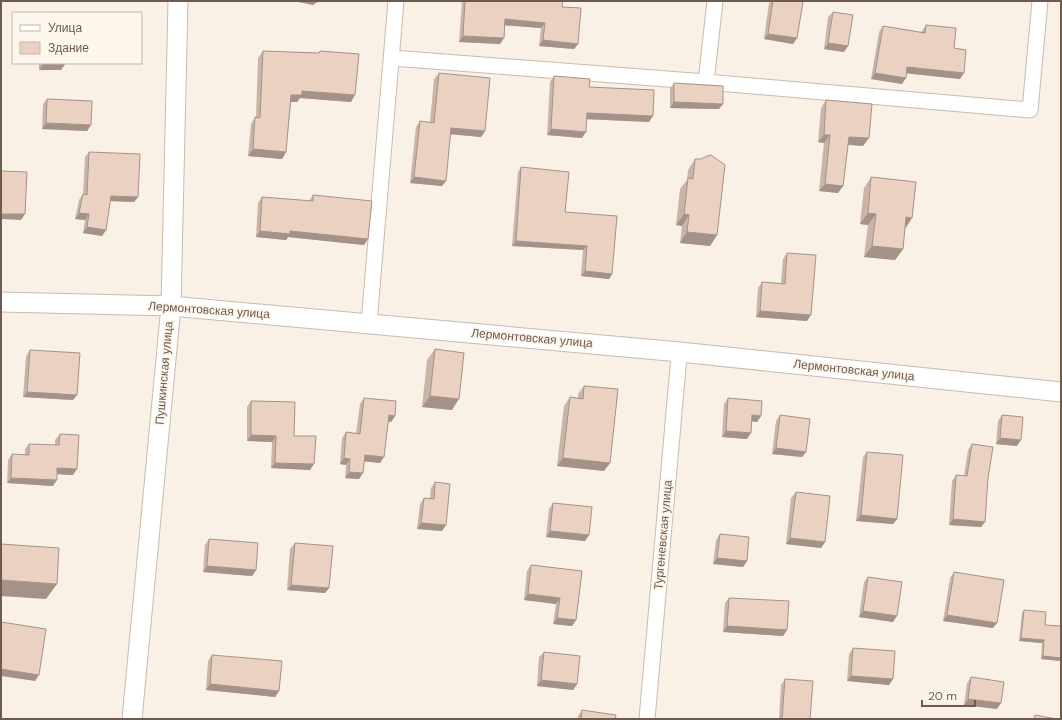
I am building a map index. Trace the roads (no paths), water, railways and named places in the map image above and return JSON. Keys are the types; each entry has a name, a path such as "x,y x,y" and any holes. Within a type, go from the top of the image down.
{"street":[{"name":"Пушкинская улица","path":"132,719 171,306 178,1"},
{"path":"369,323 396,1"},
{"path":"706,82 715,1"},
{"path":"392,58 706,82 1030,110 1040,1"},
{"name":"Лермонтовская улица","path":"1,302 171,306 680,352 1061,392"},
{"name":"Тургеневская улица","path":"647,719 680,352"}]}
